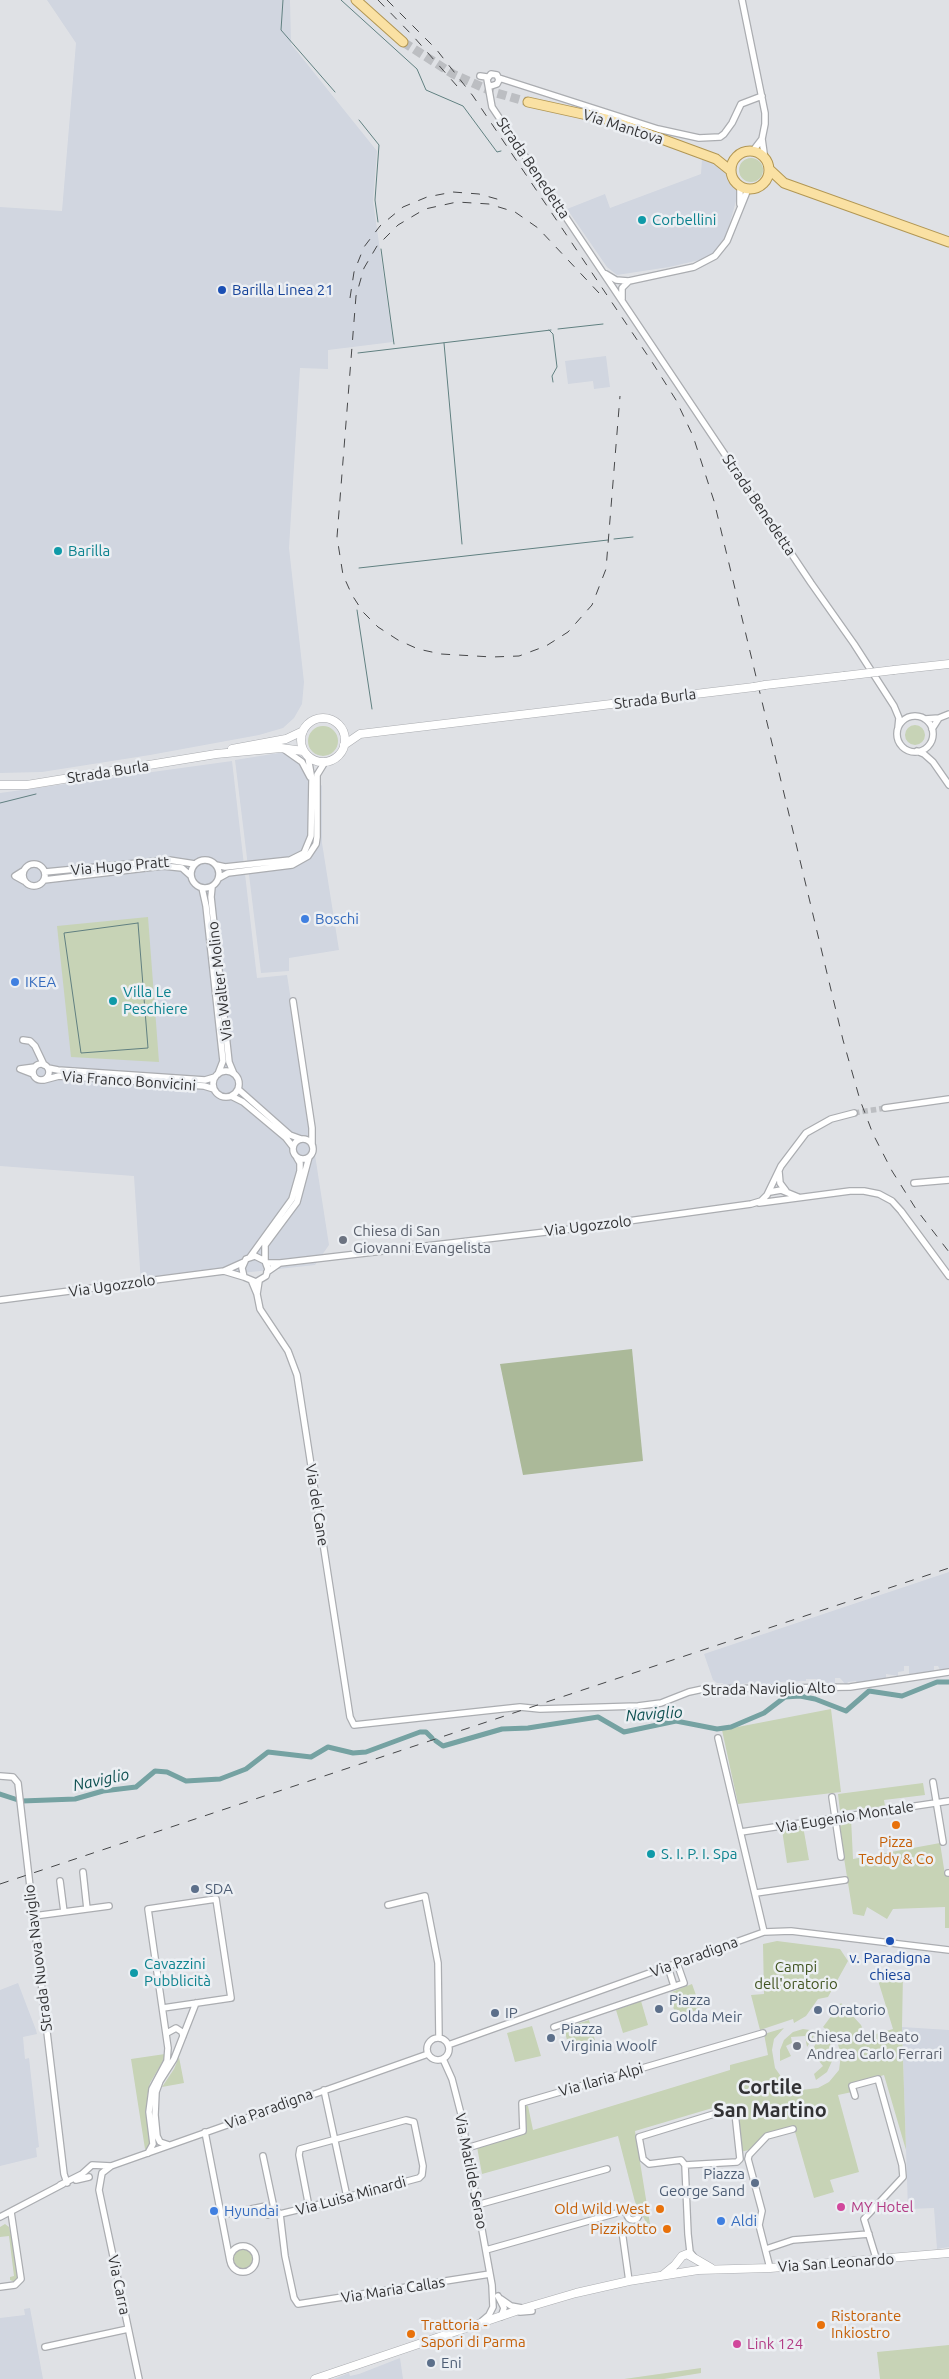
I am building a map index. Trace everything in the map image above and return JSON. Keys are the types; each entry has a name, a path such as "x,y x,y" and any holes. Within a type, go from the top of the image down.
{"main road":[{"path":"356,0 403,42"},
{"name":"Via Mantova","path":"528,102 597,116 716,159 731,170 734,181 744,188"},
{"path":"752,152 765,160 769,170 784,183 949,242"},
{"name":"Via Mantova","path":"716,159 736,157 743,153 752,152"},
{"path":"731,170 736,157"},
{"path":"763,184 769,170"},
{"path":"744,188 763,184 784,183"},
{"name":"Strada Burla","path":"216,754 241,747 286,740 303,731 308,724 318,719 330,720 341,729 360,734 949,664"},
{"path":"341,729 344,745"},
{"path":"303,731 301,738 306,754"},
{"name":"Strada Burla","path":"0,785 27,785 216,754 281,748 306,754 325,762 337,757 344,745 360,734"},
{"name":"Via San Leonardo","path":"660,2276 688,2271 722,2271 877,2261 949,2253"},
{"path":"422,2343 467,2331 586,2291 660,2276 681,2258 687,2254 695,2258 695,2267 688,2271 680,2268 681,2258"},
{"name":"Via San Leonardo","path":"695,2258 706,2267 722,2271"},
{"path":"315,2379 355,2367 503,2314 529,2309"},
{"path":"327,2379 355,2367"}],"street":[{"path":"742,0 762,96 765,124 762,139 765,160"},
{"name":"Strada Benedetta","path":"762,96 741,104 732,123 724,134 699,138 658,128 514,84 492,81 489,98 492,107 894,706 899,718 897,736 902,746 924,754 949,785"},
{"path":"752,152 762,139"},
{"path":"616,280 629,281 694,267 715,256 727,241 744,188"},
{"name":"Strada Benedetta","path":"601,269 616,280 622,288 621,295 624,304"},
{"path":"609,282 615,287 622,288 629,281"},
{"name":"Strada Benedetta","path":"894,706 902,713 925,719 939,718 949,714"},
{"path":"898,728 904,720 912,716"},
{"path":"932,762 930,742 932,729 939,718"},
{"path":"925,719 932,729"},
{"path":"916,751 922,750 930,742"},
{"path":"281,748 294,755 308,770 312,791"},
{"path":"306,754 312,768 312,791 311,836 304,853 290,860 225,867 205,860 195,864 191,876 195,884 202,888 212,887 219,878 228,873 292,865 308,856 316,844 317,775 325,762"},
{"name":"Via Hugo Pratt","path":"44,872 169,860 195,864"},
{"path":"35,864 41,867 44,872 44,880 40,885 34,887 24,882 23,871 28,866 35,864"},
{"path":"216,865 219,870 219,878"},
{"name":"Via Hugo Pratt","path":"44,880 163,866 182,868 191,876"},
{"name":"Via Walter Molino","path":"212,887 211,897 228,1053 238,1081 238,1089"},
{"name":"Via Walter Molino","path":"202,888 206,906 223,1061 214,1090"},
{"path":"267,1272 264,1251 266,1242 298,1198 309,1157 313,1152 312,1128 293,1001"},
{"path":"23,1040 32,1043 38,1056 46,1066"},
{"path":"36,1066 20,1069 33,1074 36,1066 38,1056"},
{"name":"Via Franco Bonvicini","path":"36,1066 46,1066 58,1070 200,1080 217,1076"},
{"name":"Via Franco Bonvicini","path":"44,1080 49,1074 46,1066"},
{"path":"217,1076 224,1072 234,1074"},
{"name":"Via Franco Bonvicini","path":"33,1074 38,1080 59,1076 204,1086 214,1090"},
{"path":"231,1096 238,1089 290,1135 308,1141 312,1145"},
{"path":"214,1090 223,1097 231,1096 243,1102 286,1138 293,1147 300,1169 292,1199 264,1234 256,1250 246,1259 242,1268 244,1277"},
{"path":"885,1108 949,1099"},
{"path":"772,1189 779,1170 806,1133 831,1119 854,1113"},
{"path":"293,1147 309,1134 312,1128"},
{"path":"297,1158 304,1159 309,1157"},
{"path":"779,1170 780,1183 786,1192"},
{"path":"914,1183 949,1180"},
{"path":"772,1189 803,1197"},
{"path":"772,1189 778,1197 788,1200"},
{"name":"Via Ugozzolo","path":"0,1300 224,1271 246,1259 258,1256 266,1262 280,1263 667,1217 753,1204 762,1200 772,1189"},
{"path":"753,1204 864,1191 892,1201 949,1276"},
{"name":"Via Ugozzolo","path":"260,1281 267,1272 280,1263"},
{"name":"Via Ugozzolo","path":"224,1271 244,1277 252,1282"},
{"path":"252,1282 260,1281 257,1294"},
{"name":"Via del Cane","path":"252,1282 260,1309 288,1351 297,1375 350,1717 353,1724"},
{"name":"Strada Naviglio Alto","path":"353,1724 361,1726 520,1707 540,1709 638,1706 661,1703 686,1692 703,1689 850,1688 949,1672"},
{"path":"718,1738 764,1932"},
{"name":"Strada Nuova Naviglio","path":"0,1776 13,1777 18,1783 62,2154 67,2182"},
{"path":"934,1782 943,1842"},
{"path":"832,1797 841,1857"},
{"name":"Via Eugenio Montale","path":"741,1832 949,1800"},
{"path":"83,1872 87,1909"},
{"path":"756,1893 845,1880"},
{"path":"60,1881 64,1912"},
{"path":"388,1905 425,1896 438,1963 439,2038"},
{"path":"148,2153 153,2144 149,2112 152,2089 166,2061 167,2033 163,2008 148,1909 216,1899 231,1998 163,2008"},
{"path":"34,1916 109,1906"},
{"name":"Via Paradigna","path":"448,2045 764,1932 791,1931 949,1950"},
{"path":"554,2027 684,1983 677,1963"},
{"path":"668,1967 674,1986"},
{"path":"171,2144 164,2144 157,2138 156,2098 160,2081 173,2061 196,2003"},
{"path":"167,2033 176,2028 182,2032 183,2036"},
{"name":"Via Ilaria Alpi","path":"467,2148 523,2131 522,2103 763,2033"},
{"path":"439,2038 443,2039 448,2045 448,2054 443,2059 436,2060 428,2054 427,2047 430,2042 439,2038"},
{"name":"Via Paradigna","path":"101,2172 111,2166 171,2144 428,2054"},
{"name":"Via Matilde Serao","path":"443,2059 452,2079 467,2148 497,2309 503,2314"},
{"path":"855,2096 852,2086 878,2079 902,2165 903,2177 864,2219 877,2261"},
{"path":"324,2090 347,2197"},
{"path":"685,2165 737,2162 740,2159 735,2113 727,2110 639,2136 643,2159 649,2164 681,2160 685,2165 689,2246 695,2258"},
{"name":"Via Luisa Minardi","path":"280,2214 419,2178 422,2175 423,2166 415,2126 414,2122 410,2120 334,2139"},
{"path":"770,2268 759,2225 761,2215 760,2202 748,2159 767,2136 793,2129"},
{"path":"205,2132 230,2261 234,2269 240,2272 247,2272 254,2266 256,2258 254,2252 249,2248 233,2245 226,2236"},
{"path":"309,2207 299,2155 300,2150 334,2139"},
{"name":"Strada Nuova Naviglio","path":"62,2154 67,2171 75,2177"},
{"path":"264,2156 274,2208 280,2214"},
{"path":"0,2217 67,2182 88,2170 92,2165 101,2172 90,2178 67,2182"},
{"path":"478,2205 607,2169"},
{"path":"88,2170 90,2178"},
{"name":"Via Carra","path":"101,2172 99,2190 138,2379"},
{"name":"Via Carra","path":"90,2178 99,2190"},
{"path":"222,2215 266,2206 268,2215"},
{"path":"486,2250 624,2211 627,2214"},
{"path":"0,2222 11,2212"},
{"path":"0,2287 15,2285 21,2279 11,2212"},
{"name":"Via Maria Callas","path":"280,2214 285,2256 296,2302 301,2305 490,2274"},
{"path":"622,2231 629,2281"},
{"path":"681,2258 688,2234"},
{"path":"766,2249 793,2240 869,2234"},
{"path":"230,2261 232,2252 241,2246"},
{"path":"482,2321 491,2311 496,2297 511,2306 529,2309"},
{"path":"467,2331 500,2318 503,2314"},
{"path":"45,2347 128,2329"}],"shaded area":[{"name":"Barilla","path":"47,0 290,0 291,44 377,151 373,201 393,342 328,350 328,369 300,368 289,548 304,682 302,704 294,718 283,728 259,735 42,772 0,773 0,207 62,211 76,43"},
{"path":"705,158 717,162 727,172 738,194 722,244 708,258 669,267 617,275 607,267 567,209 605,194 610,208 701,174 702,159"},
{"path":"606,356 610,387 594,389 593,381 568,384 565,361"},
{"path":"285,752 302,757 322,786 322,843 339,950 289,958 289,971 261,973 235,760"},
{"path":"232,761 257,978 287,975 329,1245 315,1265 141,1284 134,1176 0,1166 0,793"},
{"path":"949,1572 949,1669 940,1670 938,1666 934,1666 934,1671 909,1674 909,1666 904,1666 904,1671 898,1672 898,1676 886,1674 886,1678 857,1684 856,1681 848,1682 846,1685 840,1678 835,1678 835,1684 817,1684 816,1679 806,1679 806,1681 780,1682 779,1685 751,1686 750,1683 727,1686 713,1680 704,1654"},
{"path":"18,1983 37,2034 23,2037 25,2059 29,2058 39,2147 36,2148 37,2157 0,2166 0,1990"},
{"path":"902,2027 949,2030 949,2247 937,2249 934,2208 908,2209"},
{"path":"30,2308 43,2379 0,2379 0,2318 25,2315 24,2309"},
{"path":"400,2358 403,2379 334,2379 349,2373 350,2376 359,2374"}],"green space":[{"path":"751,158 760,161 763,170 760,179 751,182 742,179 739,170 742,161"},
{"path":"915,725 922,728 925,735 922,742 915,745 908,742 905,735 908,728"},
{"path":"323,726 334,730 338,741 334,752 323,756 312,752 308,741 312,730"},
{"path":"148,917 159,1062 71,1057 57,926"},
{"path":"632,1349 643,1461 523,1475 500,1364"},
{"path":"831,1709 841,1792 738,1804 722,1730"},
{"path":"923,1783 925,1795 884,1800 885,1806 840,1811 838,1794"},
{"path":"851,1818 853,1859 940,1843 945,1875 949,1875 949,1928 945,1928 945,1907 893,1909 887,1919 867,1907 864,1916 853,1914 838,1821"},
{"path":"803,1826 809,1860 787,1863 782,1830"},
{"name":"Campi dell'oratorio","path":"777,1941 840,1949 848,1961 828,1997 818,1999 806,2016 794,2023 793,2019 760,2030 751,1995 764,1994 763,1944"},
{"path":"903,1973 902,2028 906,2150 884,2075 851,2085 852,2092 838,2095 859,2172 830,2180 834,2192 814,2198 793,2125 792,2129 781,2132 780,2129 767,2133 749,2150 740,2152 738,2115 728,2108 726,2104 635,2131 650,2224 647,2224 635,2202 618,2136 482,2174 477,2147 525,2133 524,2105 528,2106 533,2130 730,2070 730,2065 768,2055 764,2034 784,2028 774,2039 772,2050 775,2068 785,2082 801,2090 818,2088 829,2082 839,2070 841,2055 836,2037 823,2027 841,2003 861,2025 866,2037 893,2029 877,1977"},
{"path":"692,1984 701,2009 676,2016 669,1993"},
{"path":"641,2001 648,2025 623,2033 616,2010"},
{"path":"589,2020 595,2040 569,2048 564,2028"},
{"path":"532,2026 541,2056 515,2062 507,2033"},
{"path":"803,2029 817,2031 807,2047 805,2036 791,2037 792,2043 786,2046 791,2056 780,2061 780,2050 784,2040 793,2032"},
{"path":"821,2033 830,2043 833,2059 827,2072 816,2080 814,2074 823,2066 811,2053"},
{"path":"165,2054 150,2083 147,2097 150,2148 145,2149 131,2059"},
{"path":"179,2057 184,2083 162,2087 174,2069"},
{"path":"5,2224 9,2227 20,2273 18,2280 15,2282 10,2280 10,2277 14,2276 9,2236 0,2237 0,2227"},
{"path":"243,2248 251,2251 254,2259 251,2267 243,2270 235,2267 232,2259 235,2251"},
{"path":"949,2345 949,2379 880,2379 877,2352"},
{"path":"701,2368 701,2373 664,2379 624,2379"}],"waterway":[{"path":"283,0 281,30 335,92"},
{"path":"341,0 417,69 426,90 463,106 497,152 501,151"},
{"path":"359,120 379,145 375,200 378,222"},
{"path":"381,249 394,344"},
{"path":"558,329 603,324"},
{"path":"549,330 553,334 557,367 552,376 553,382"},
{"path":"358,353 551,330"},
{"path":"444,343 462,544"},
{"path":"614,539 633,537"},
{"path":"359,568 608,540"},
{"path":"357,610 372,709"},
{"path":"0,803 36,794"},
{"path":"138,923 148,1048 81,1053 64,933 138,923"},
{"name":"Naviglio","path":"436,1741 443,1746 502,1729 528,1728 598,1717 624,1732 676,1721 717,1729 731,1727 764,1713 785,1697 800,1696 815,1699 846,1711 869,1691 902,1696 937,1682 949,1682"},
{"name":"Naviglio","path":"22,1801 75,1799 103,1791 136,1787 155,1771 167,1772 186,1781 220,1779 246,1769 268,1752 311,1757 328,1747 353,1753 366,1752 420,1732 426,1732 432,1738"},
{"name":"Naviglio","path":"0,1794 18,1800"}],"tunnel":[{"path":"403,42 453,74 493,92 528,102"},
{"path":"854,1113 885,1108"}],"railway":[{"path":"378,0 457,86"},
{"path":"387,0 436,49 473,96 652,362 676,400 693,436 714,501 843,1040 860,1100 873,1134 892,1171 916,1209 949,1252"},
{"path":"350,298 354,272 364,247 380,226 403,207 427,197 453,192 479,194 504,201"},
{"path":"599,293 538,228 515,212 489,204 457,202 425,209 398,225 377,246 364,268 356,296 337,537 343,575 352,595 363,612 378,627 398,640 418,649 441,654 492,657 519,656 546,646 568,632 592,605 606,569 620,396"},
{"path":"0,1884 949,1568"}],"place":[{"name":"Corbellini","path":"642,220"},
{"name":"Barilla Linea 21","path":"222,290"},
{"name":"Barilla","path":"58,551"},
{"name":"Boschi","path":"305,919"},
{"name":"IKEA","path":"15,982"},
{"name":"Villa Le Peschiere","path":"113,1001"},
{"name":"Chiesa di San Giovanni Evangelista","path":"343,1240"},
{"name":"Pizza Teddy & Co","path":"896,1825"},
{"name":"S. I. P. I. Spa","path":"651,1854"},
{"name":"SDA","path":"195,1889"},
{"name":"v. Paradigna chiesa","path":"890,1941"},
{"name":"Cavazzini Pubblicità","path":"134,1973"},
{"name":"Piazza Golda Meir","path":"659,2009"},
{"name":"Oratorio","path":"818,2010"},
{"name":"IP","path":"495,2013"},
{"name":"Piazza Virginia Woolf","path":"551,2038"},
{"name":"Chiesa del Beato Andrea Carlo Ferrari","path":"797,2046"},
{"name":"Piazza George Sand","path":"755,2183"},
{"name":"MY Hotel","path":"841,2207"},
{"name":"Old Wild West","path":"660,2209"},
{"name":"Hyundai","path":"214,2211"},
{"name":"Aldi","path":"721,2221"},
{"name":"Pizzikotto","path":"667,2229"},
{"name":"Ristorante Inkiostro","path":"821,2325"},
{"name":"Trattoria - Sapori di Parma","path":"411,2334"},
{"name":"Link 124","path":"737,2344"},
{"name":"Eni","path":"431,2363"}],"district":[{"name":"Cortile San Martino","path":"770,2098"}]}
